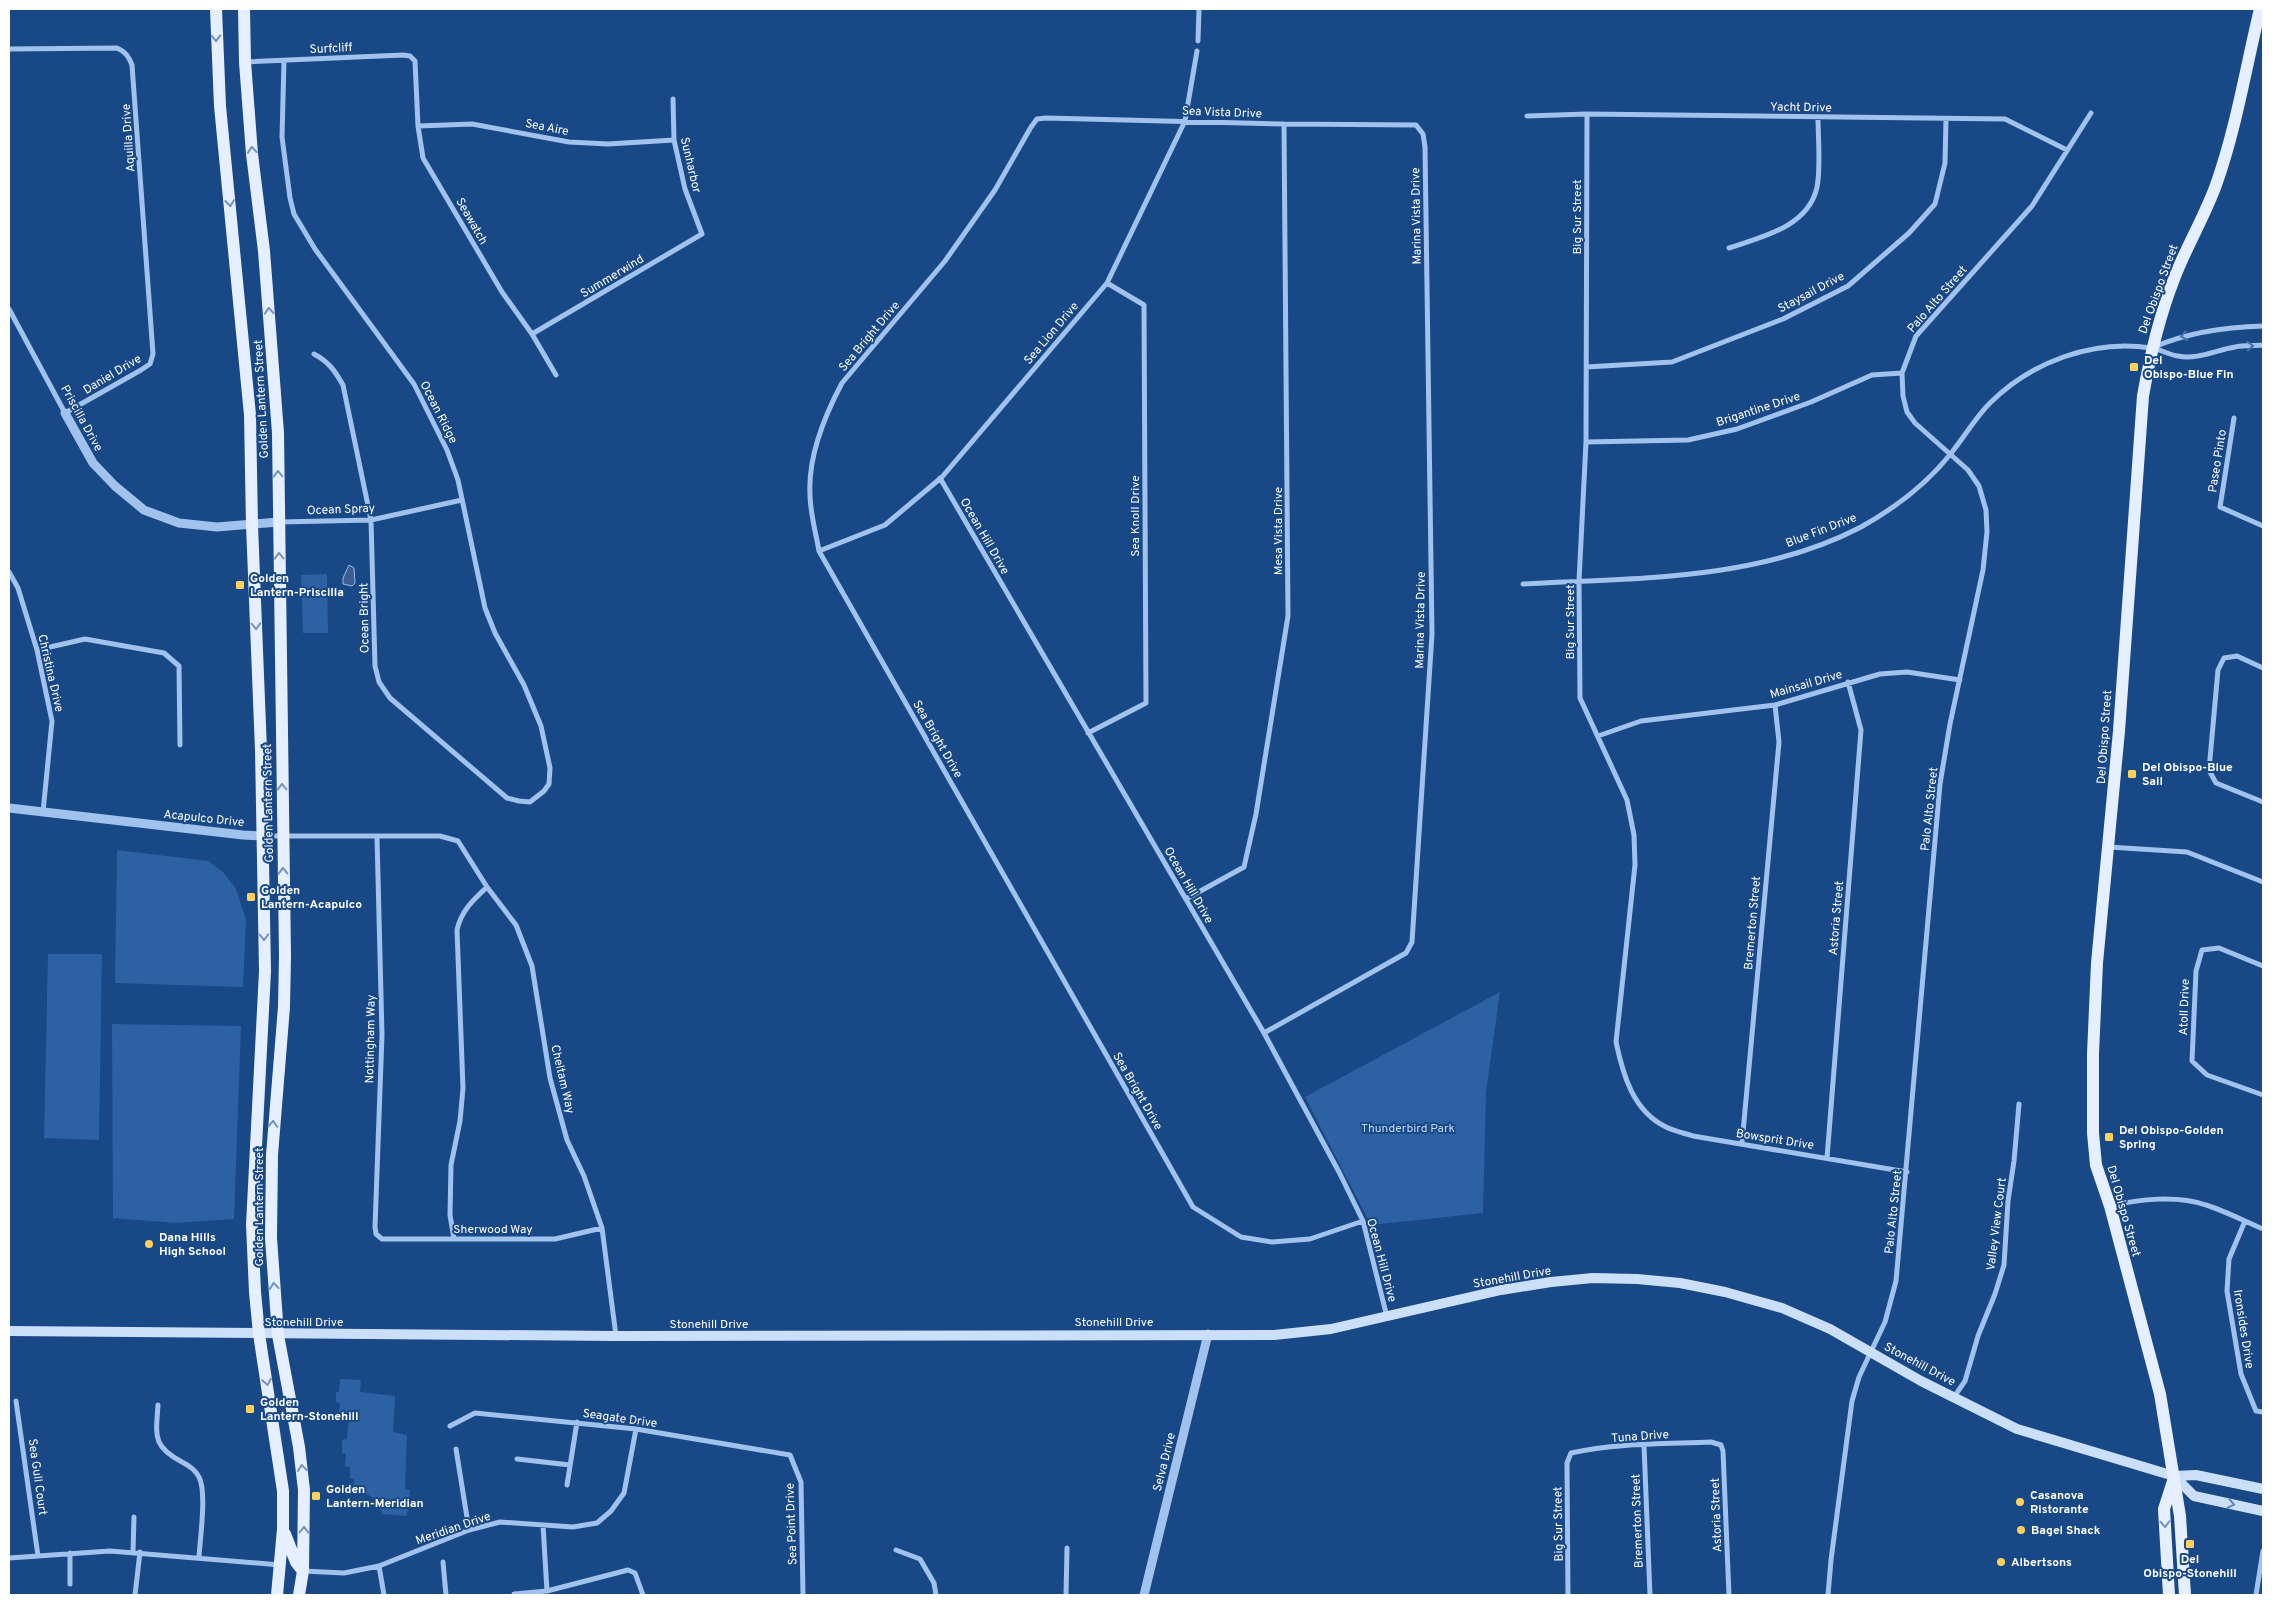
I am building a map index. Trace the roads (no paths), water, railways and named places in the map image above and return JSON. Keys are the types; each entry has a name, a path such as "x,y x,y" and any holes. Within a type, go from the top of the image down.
{"main road":[{"name":"Golden Lantern Street","path":"216,9 220,106 250,415 263,836 264,1005 252,1225 259,1334 283,1491 283,1529 277,1595"},
{"name":"Golden Lantern Street","path":"244,9 245,62 278,433 285,956 284,1007 272,1155 272,1238 278,1335 299,1447 304,1490 303,1571 299,1595"},
{"name":"Del Obispo Street","path":"2185,1595 2180,1516 2166,1425 2154,1365 2110,1206 2096,1165 2092,1133 2092,1096 2097,962 2119,731 2139,431 2151,348 2174,277 2215,187 2227,151 2260,9"},
{"name":"Stonehill Drive","path":"9,1331 278,1335 1274,1335 1310,1332 1387,1317 1501,1290 1551,1282 1593,1278 1637,1279 1680,1283 1725,1292 1782,1308 1830,1328 1954,1397 2017,1429 2174,1476 2196,1475 2263,1489"},
{"name":"Del Obispo Street","path":"2169,1595 2164,1509 2174,1476"},
{"name":"Stonehill Drive","path":"2174,1476 2194,1496 2263,1510"},
{"path":"283,1529 296,1562 303,1571"},
{"path":"280,1565 288,1585 299,1595"}],"street":[{"path":"1198,41 1199,9"},
{"name":"Aquilla Drive","path":"9,49 118,48 125,51 130,58 153,341"},
{"name":"Sea Lion Drive","path":"820,551 886,525 940,478 1107,283 1185,120 1197,51"},
{"name":"Surfcliff","path":"245,62 403,55 410,56 415,61"},
{"name":"Ocean Ridge","path":"284,61 283,146 290,198 298,223 414,384 447,450 458,480 485,608 496,633 524,684 541,726 550,768 548,784 544,791"},
{"name":"Seawatch","path":"415,61 418,126 423,158 502,292 532,334 556,375"},
{"name":"Sunharbor","path":"673,98 674,140 685,189 702,234"},
{"name":"Palo Alto Street","path":"1828,1595 1830,1560 1852,1401 1859,1376 1885,1322 1896,1281 1940,784 1983,570 1987,532 1986,510 1980,486 1968,470 1951,453 1915,424 1907,412 1903,396 1902,373 1916,336 2032,206 2091,113"},
{"name":"Yacht Drive","path":"1527,116 1587,114 2005,119 2067,150"},
{"name":"Big Sur Street","path":"1587,114 1586,442 1579,581 1580,698 1627,800 1634,835 1635,865 1616,1042 1629,1090 1645,1111"},
{"path":"1729,248 1765,236 1788,225 1804,214 1813,201 1818,186 1818,117"},
{"name":"Sea Vista Drive","path":"1030,127 1037,119 1046,118 1416,125"},
{"name":"Staysail Drive","path":"1586,368 1672,362 1783,319 1848,286 1910,232 1935,204 1945,163 1946,119"},
{"name":"Sea Aire","path":"418,126 472,124 569,142 608,144 674,140"},
{"name":"Mesa Vista Drive","path":"1186,899 1244,868 1256,814 1288,616 1284,124"},
{"name":"Marina Vista Drive","path":"1264,1034 1406,953 1412,942 1432,634 1425,147 1423,134 1416,125"},
{"name":"Sea Bright Drive","path":"1030,127 995,190 945,261 842,383 831,405 812,468 810,492 820,551 1194,1208 1242,1237 1272,1242 1310,1239 1363,1221"},
{"name":"Summerwind","path":"532,334 702,234"},
{"name":"Sea Knoll Drive","path":"1088,733 1146,703 1144,305 1107,283"},
{"name":"Priscilla Drive","path":"9,309 93,463 115,486 144,510 179,523 217,527 279,522"},
{"name":"Blue Fin Drive","path":"2151,348 2178,337 2231,327 2263,326"},
{"name":"Daniel Drive","path":"65,413 150,364 153,354 153,341"},
{"name":"Blue Fin Drive","path":"1523,584 1704,572 1761,561 1810,547 1858,528 1889,510 1918,486 1951,453 1990,403 2014,382 2060,358 2091,349 2114,346 2151,348 2179,357 2199,356 2236,346 2263,346"},
{"name":"Ocean Bright","path":"314,354 334,369 343,385 370,520 375,666 380,682 390,698 507,798 530,802 544,791"},
{"name":"Brigantine Drive","path":"1586,442 1688,440 1737,429 1811,402 1872,375 1902,373"},
{"name":"Paseo Pinto","path":"2234,418 2220,507 2263,526"},
{"name":"Ocean Hill Drive","path":"940,478 1264,1034 1363,1221 1387,1317"},
{"name":"Ocean Spray","path":"279,522 370,520 462,500"},
{"name":"Christina Drive","path":"9,572 18,588 37,650 52,721 43,812"},
{"path":"37,650 85,639 164,653 179,666 180,745"},
{"path":"2263,668 2237,656 2224,658 2218,670 2209,770 2216,783 2263,802"},
{"name":"Mainsail Drive","path":"1598,736 1641,721 1775,705 1880,674 1907,672 1960,680"},
{"name":"Astoria Street","path":"1826,1158 1861,730 1848,682"},
{"name":"Bremerton Street","path":"1742,1144 1779,742 1775,705"},
{"name":"Acapulco Drive","path":"9,808 263,836 440,836 458,841"},
{"name":"Nottingham Way","path":"377,836 382,1035 374,1227 376,1234 382,1239"},
{"name":"Cheltam Way","path":"458,841 487,887 516,925 532,966 550,1078 568,1140 584,1176 602,1228 616,1336"},
{"path":"2109,847 2187,852 2263,882"},
{"path":"454,1239 450,1215 451,1165 460,1121 463,1088 457,930 464,910 487,887"},
{"name":"Atoll Drive","path":"2263,966 2219,948 2202,950 2196,970 2192,1061 2207,1075 2263,1095"},
{"name":"Valley View Court","path":"1954,1397 1965,1381 1978,1336 1995,1294 2004,1264 2008,1201 2019,1104"},
{"name":"Bowsprit Drive","path":"1645,1111 1666,1127 1693,1136 1907,1172"},
{"path":"2110,1206 2127,1202 2176,1200 2204,1204 2263,1229"},
{"name":"Ironsides Drive","path":"2245,1221 2229,1259 2227,1291 2241,1374 2256,1411 2263,1412"},
{"name":"Sherwood Way","path":"382,1239 555,1239 602,1228"},
{"name":"Selva Drive","path":"1144,1595 1208,1334"},
{"name":"Sea Gull Court","path":"16,1401 38,1556"},
{"path":"158,1405 156,1431 159,1444 166,1454 187,1465 198,1476 202,1487 199,1557"},
{"name":"Seagate Drive","path":"450,1426 475,1414 577,1422 790,1454"},
{"path":"568,1485 577,1422"},
{"name":"Meridian Drive","path":"303,1571 344,1573 379,1566 468,1530 500,1522 572,1527 597,1523 611,1511 624,1493 636,1430"},
{"name":"Astoria Street","path":"1711,1442 1721,1445 1723,1451 1729,1595"},
{"name":"Tuna Drive","path":"1571,1454 1585,1450 1711,1442"},
{"name":"Bremerton Street","path":"1644,1445 1650,1595"},
{"path":"456,1449 468,1530"},
{"name":"Sea Point Drive","path":"790,1454 801,1482 803,1595"},
{"name":"Big Sur Street","path":"1568,1595 1567,1462 1571,1454"},
{"path":"517,1459 570,1464"},
{"path":"133,1552 134,1517"},
{"path":"543,1526 547,1591"},
{"path":"1066,1595 1067,1548"},
{"path":"896,1550 920,1559 934,1583 936,1595"},
{"path":"2256,1595 2263,1551"},
{"path":"9,1558 70,1553 140,1552 280,1565"},
{"path":"135,1595 140,1552"},
{"path":"70,1553 70,1584"},
{"path":"443,1562 446,1595"},
{"path":"379,1566 384,1595"},
{"path":"514,1594 547,1591 628,1570 635,1573 643,1595"}],"place":[{"name":"Del Obispo-Blue Fin","path":"2134,367"},
{"name":"Golden Lantern-Priscilla","path":"240,585"},
{"name":"Del Obispo-Blue Sail","path":"2132,774"},
{"name":"Golden Lantern-Acapulco","path":"251,897"},
{"name":"Del Obispo-Golden Spring","path":"2109,1137"},
{"name":"Dana Hills High School","path":"149,1244"},
{"name":"Golden Lantern-Stonehill","path":"250,1409"},
{"name":"Golden Lantern-Meridian","path":"316,1496"},
{"name":"Casanova Ristorante","path":"2020,1502"},
{"name":"Bagel Shack","path":"2021,1530"},
{"name":"Del Obispo-Stonehill","path":"2190,1544"},
{"name":"Albertsons","path":"2001,1562"}],"park label":[{"name":"Thunderbird Park","path":"1408,1128"}]}
